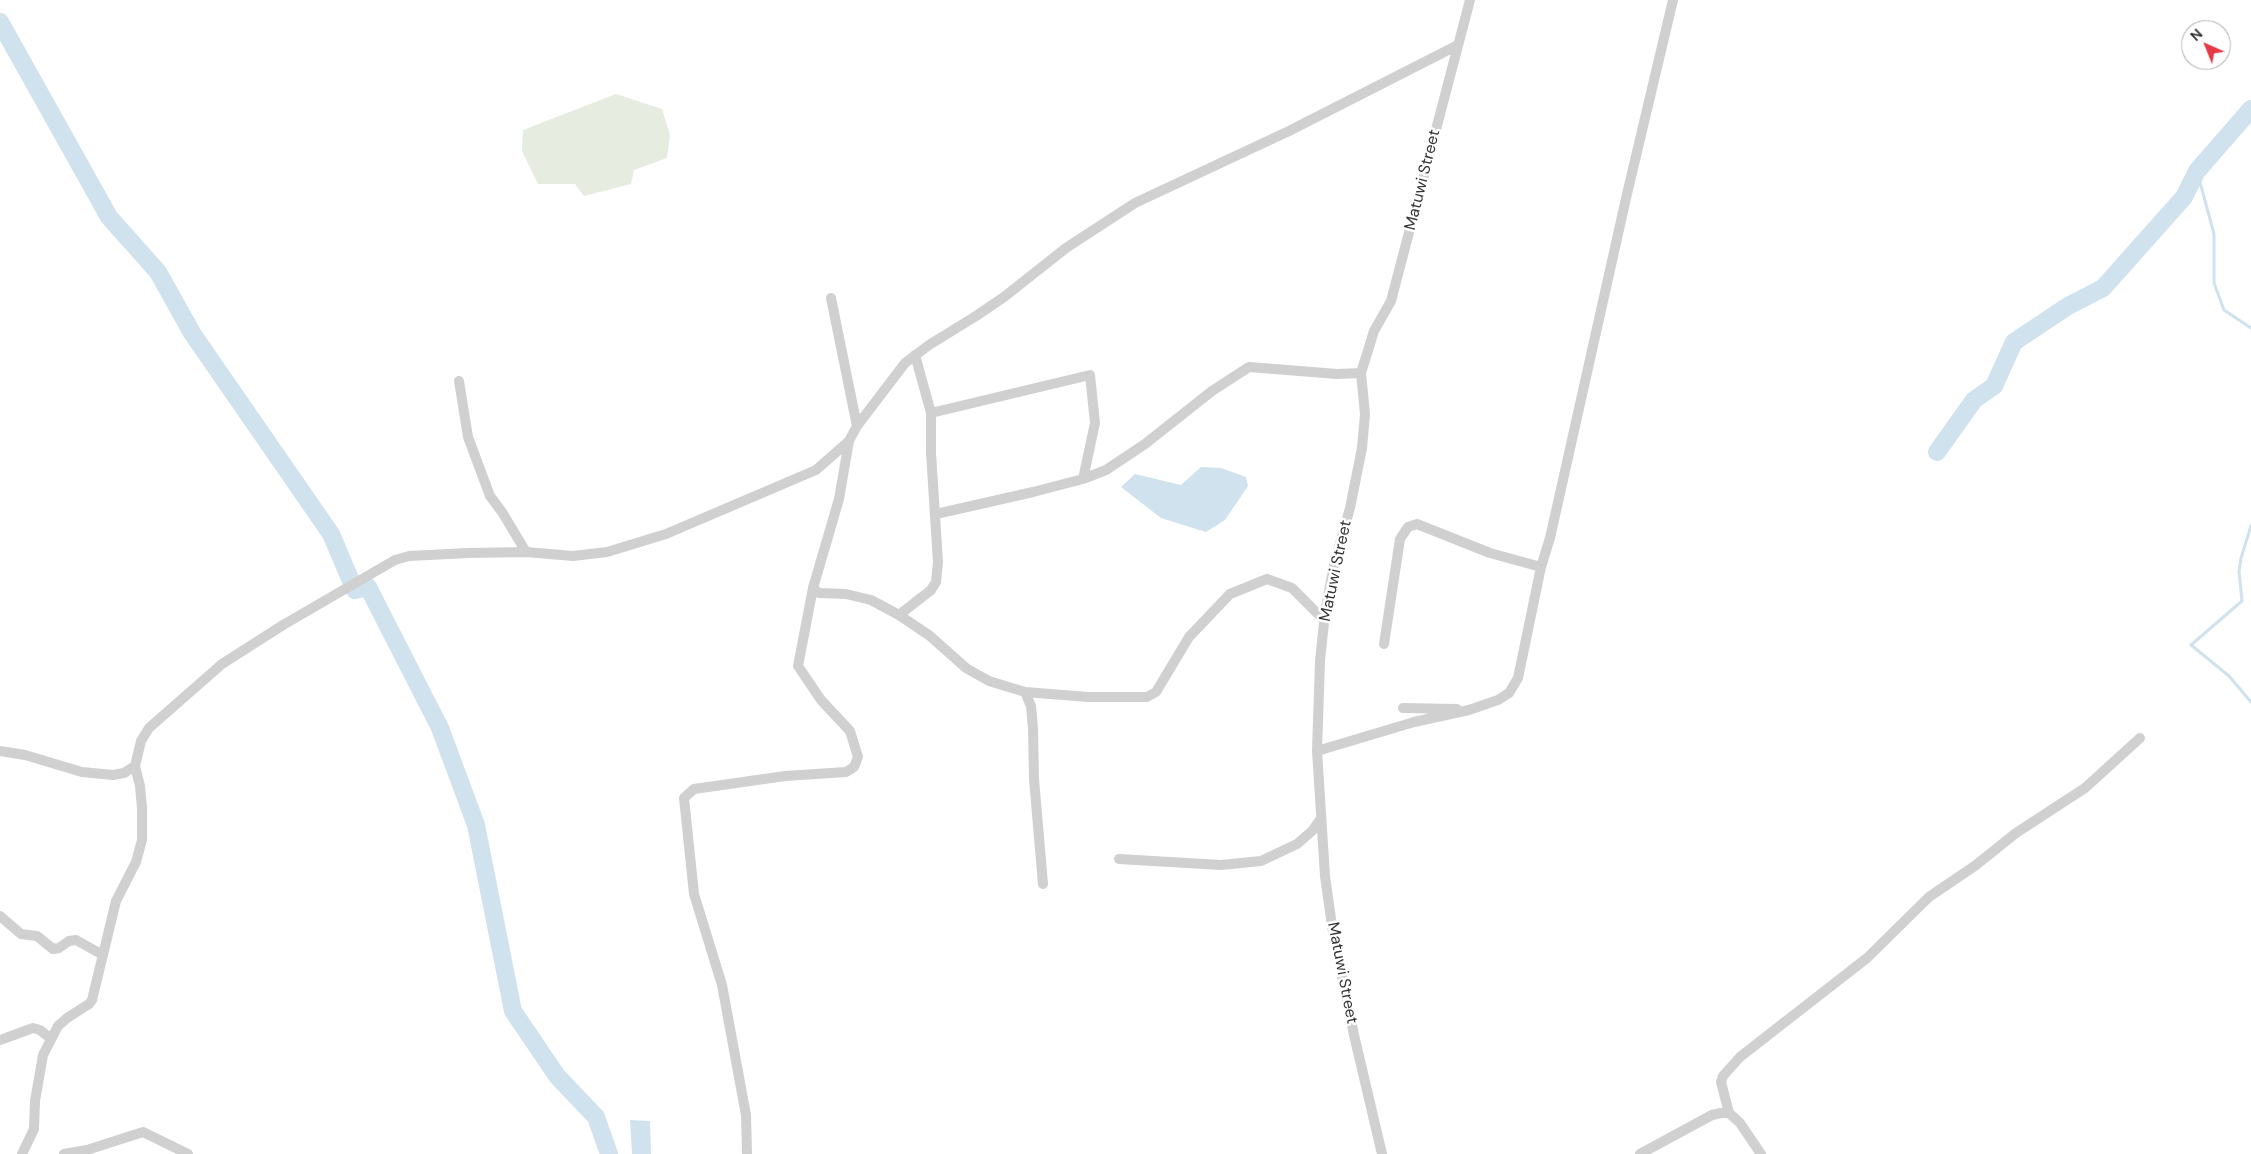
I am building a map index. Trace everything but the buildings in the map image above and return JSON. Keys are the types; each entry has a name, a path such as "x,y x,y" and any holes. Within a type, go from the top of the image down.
{"street":[{"name":"Matuwi Street","path":"1382,1154 1358,1053 1332,926 1325,876 1317,750 1324,620 1334,565 1350,508 1362,448 1365,414 1361,373 1374,331 1391,301 1470,0"},
{"path":"1317,750 1414,722 1469,710 1498,700 1509,693 1518,678 1541,567 1550,538 1627,194 1673,0"},
{"path":"747,1154 746,1115 722,985 694,894 684,798 694,789 785,776 846,772 854,767 858,757 850,731 821,700 798,666 813,588 839,499 849,441 857,426 905,364 915,355 976,316 1066,248 1135,203 1289,131 1458,45"},
{"path":"831,298 857,426"},
{"path":"899,615 926,596 936,582 938,562 931,453 931,413 915,355"},
{"path":"936,514 1083,479 1106,470 1145,444 1212,391 1250,367 1337,374 1361,373"},
{"path":"931,413 1090,375 1095,422 1083,479"},
{"path":"459,381 468,437 490,496 526,552"},
{"path":"22,1154 33,1136 39,1066 50,1038 66,1018 84,1008 92,1000 116,901 136,862 142,840 140,786 135,766 141,741 148,728 222,664 381,567 409,556 526,552 573,556 607,552 643,542 694,523 744,499 816,470 849,441"},
{"path":"1384,644 1400,539 1408,527 1417,524 1490,552 1541,567"},
{"path":"813,588 819,593 857,596 871,600 899,615 930,636 978,676 1025,692 1088,697 1147,697 1156,692 1190,637 1230,594 1267,578 1292,588 1324,620"},
{"path":"1025,692 1031,706 1034,779 1043,884"},
{"path":"1403,708 1469,710"},
{"path":"1761,1154 1740,1122 1729,1113 1722,1076 1740,1057 1867,958 1929,897 1976,865 2016,833 2085,788 2140,738"},
{"path":"0,751 10,751 72,770 98,775 124,773 135,766"},
{"path":"1119,859 1221,865 1261,861 1296,844 1312,831 1320,820"},
{"path":"0,916 21,934 37,936 53,949 76,940 103,955"},
{"path":"0,1040 33,1028 40,1030 50,1038"},
{"path":"1640,1154 1712,1115 1729,1113"},
{"path":"64,1154 87,1150 143,1132 188,1154"}],"shaded area":[{"path":"616,94 662,109 670,135 667,158 634,170 631,184 584,196 575,184 538,184 522,151 523,130"}],"water":[{"path":"1201,467 1221,468 1246,477 1248,486 1225,520 1206,532 1161,518 1121,487 1135,474 1181,485"},
{"path":"630,1120 650,1121 651,1154 632,1154"}],"waterway":[{"path":"0,22 109,217 158,272 192,333 331,534 351,581"},
{"path":"1937,452 1974,400 1994,386 2014,342 2068,306 2103,288 2184,197 2197,171 2251,109"},
{"path":"2197,171 2214,234 2214,283 2224,310 2251,328"},
{"path":"2251,526 2239,571 2242,601 2191,645 2229,676 2251,702"},
{"path":"355,590 368,587 440,728 476,825 513,1011 557,1076 596,1117 609,1154"}]}
